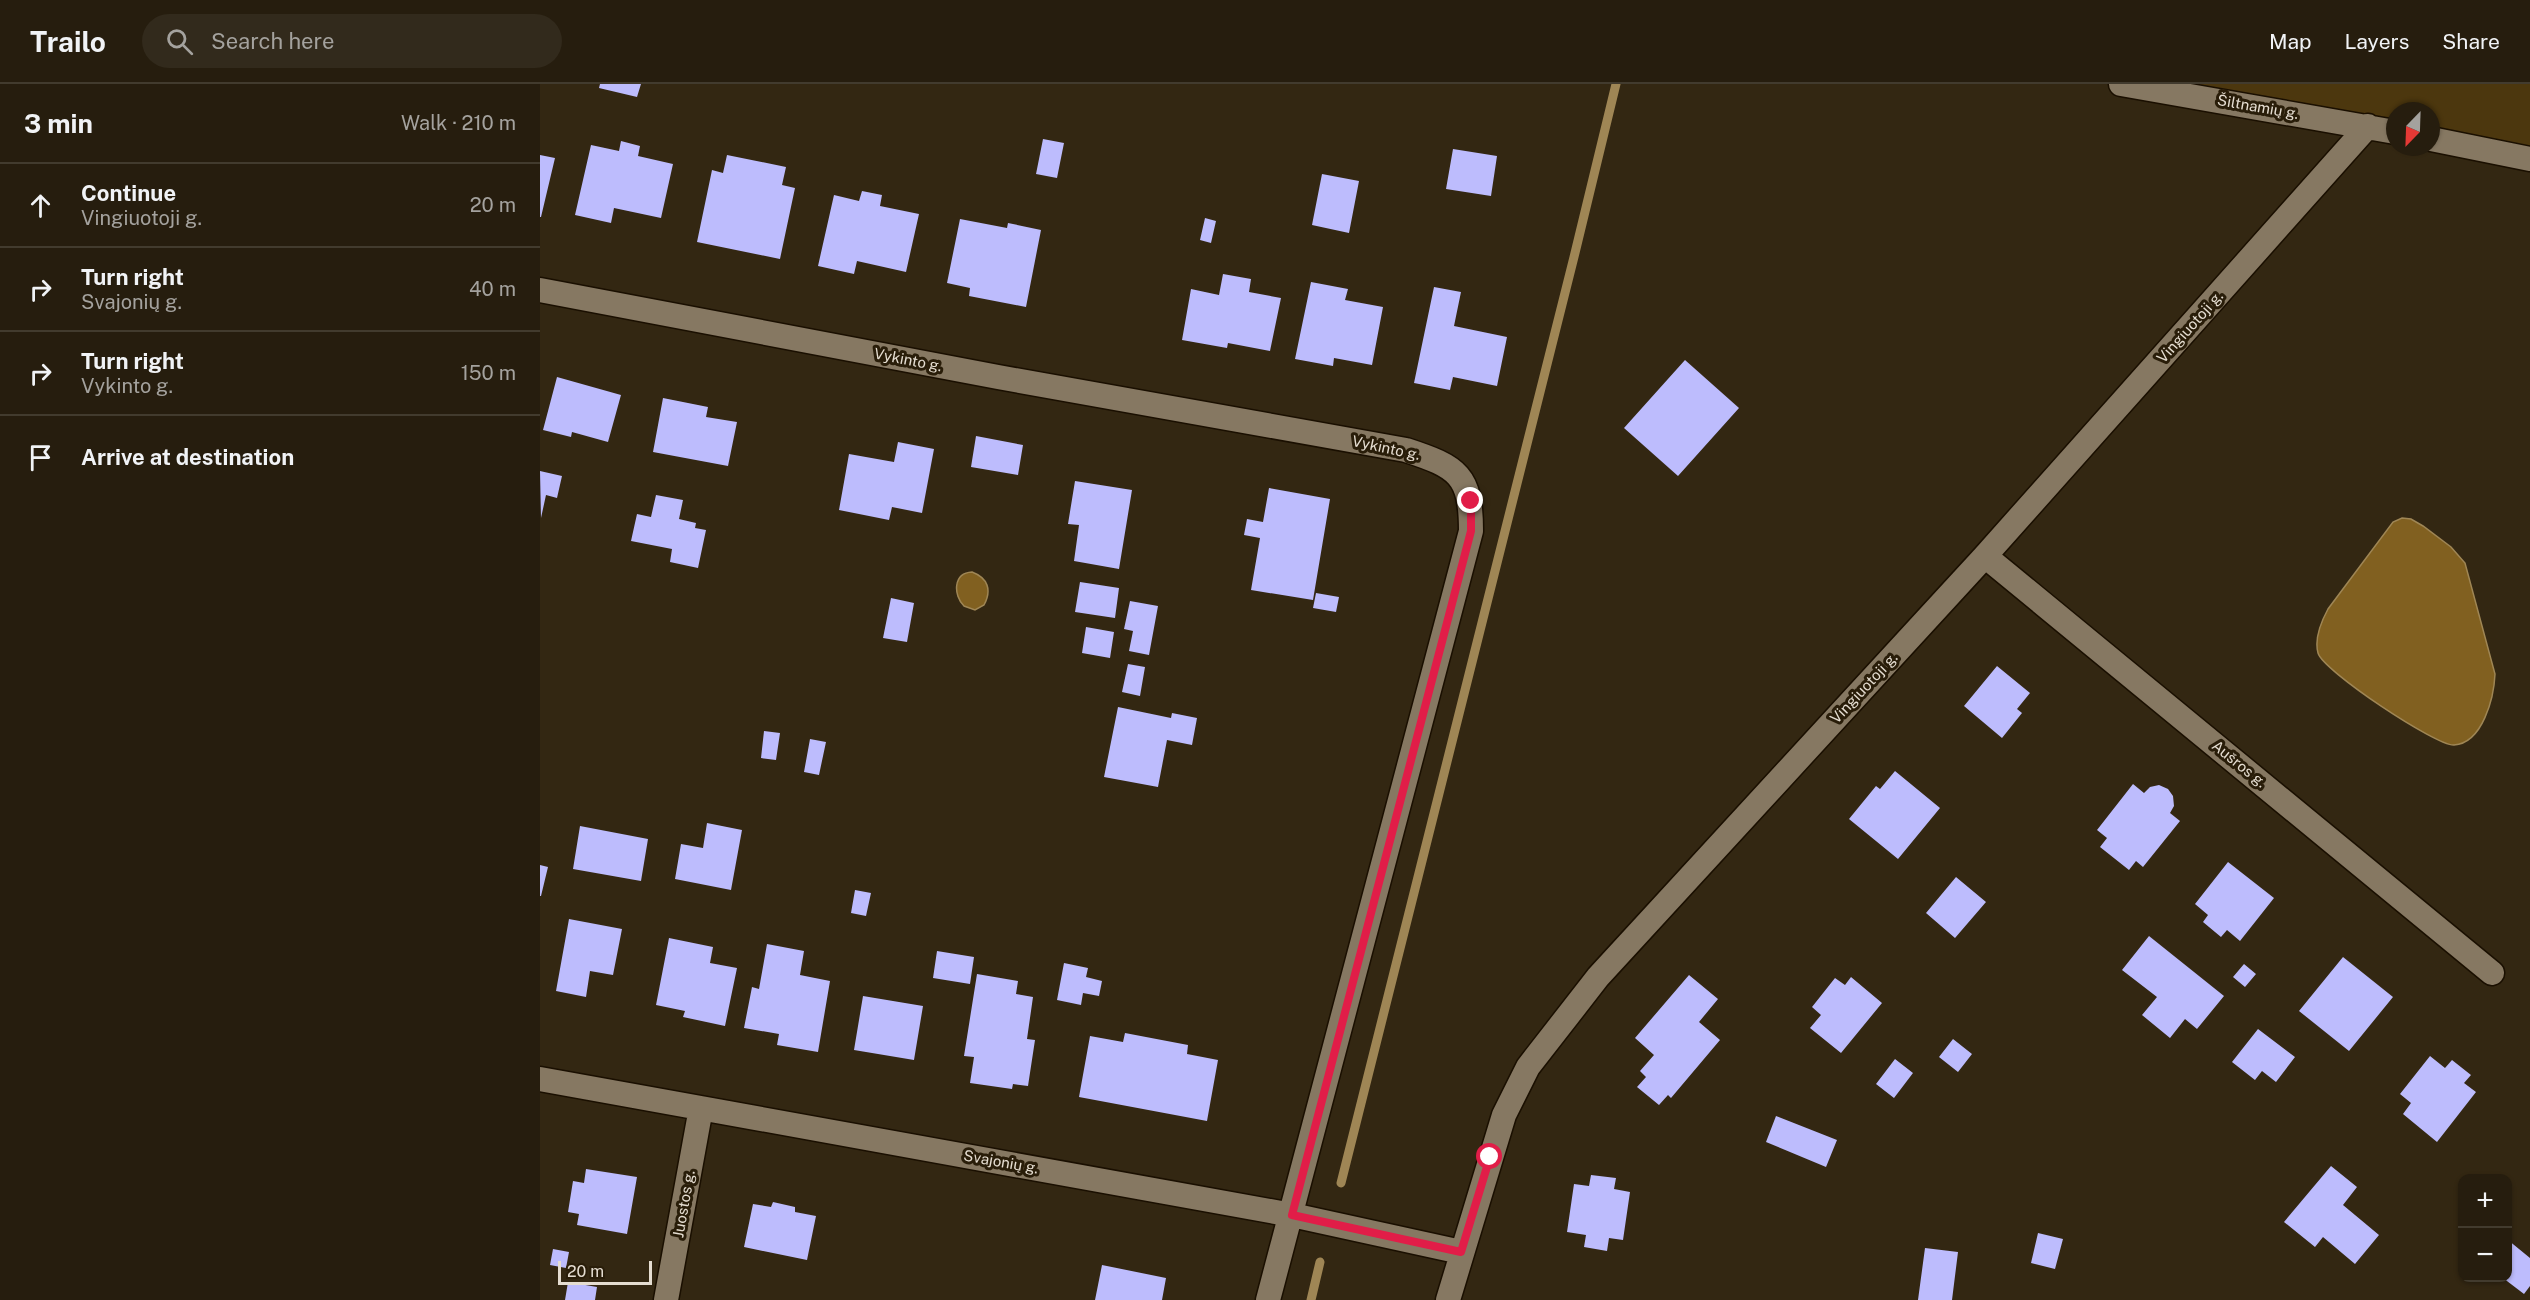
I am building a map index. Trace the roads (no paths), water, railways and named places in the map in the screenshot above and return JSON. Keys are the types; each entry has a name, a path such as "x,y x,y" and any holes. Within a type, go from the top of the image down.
{"street":[{"name":"Šiltnamių g.","path":"2121,84 2386,130"},
{"name":"Vingiuotoji g.","path":"1448,1300 1504,1115 1528,1067 1557,1027 1598,976 1985,556 2368,126"},
{"path":"2440,141 2530,159"},
{"name":"Vykinto g.","path":"540,290 987,375 1406,450 1440,461 1460,477 1471,501 1471,531 1269,1300"},
{"name":"Aušros g.","path":"1985,556 2493,973"},
{"name":"Svajonių g.","path":"540,1079 1292,1215 1461,1252"},
{"name":"Juostos g.","path":"666,1300 701,1108"}],"waterway":[{"path":"1341,1183 1616,84"},
{"path":"1311,1300 1320,1262"}]}
